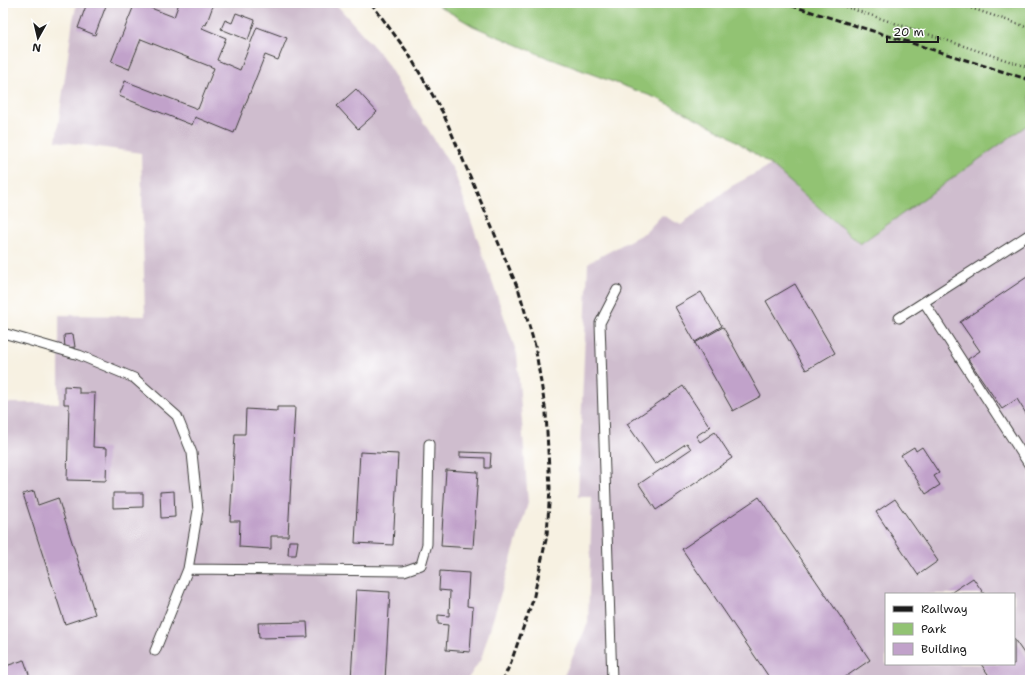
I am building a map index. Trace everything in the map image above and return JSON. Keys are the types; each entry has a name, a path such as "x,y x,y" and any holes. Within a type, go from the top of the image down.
{"lane":[{"path":"899,318 1030,234"},
{"path":"612,680 600,324 617,290"},
{"path":"924,302 1030,466"},
{"path":"3,333 79,355 134,378 177,416 192,453 198,510 188,569 155,651"},
{"path":"188,569 404,571 421,565 427,544 429,444"}],"path":[{"path":"3,16 6,3"},
{"path":"834,3 1030,68"},
{"path":"956,3 1030,28"}],"shaded area":[{"path":"77,3 335,3 382,56 454,171 517,354 528,503 481,659 467,680 3,680 3,403 59,403 59,315 145,316 141,153 56,141 73,20"},
{"path":"1030,123 1030,680 562,680 588,623 592,497 578,497 588,263 646,232 662,215 681,225 730,187 771,165 860,244"}],"green space":[{"path":"434,3 1030,3 1030,123 860,244 771,165 726,134 659,99 546,57 473,26"}],"building":[{"path":"87,3 107,3 95,35 78,28"},
{"path":"135,3 174,17 179,3 214,3 206,25 204,24 202,28 226,38 217,60 240,70 257,27 287,38 278,60 265,55 234,133 195,117 192,125 119,96 125,81 198,109 214,68 141,39 129,69 111,62"},
{"path":"236,13 255,20 248,40 221,29 225,20 232,23"},
{"path":"356,89 377,112 358,129 337,106"},
{"path":"1030,275 1030,420 1017,399 1002,409 968,359 980,351 960,322"},
{"path":"795,284 835,353 806,370 766,301"},
{"path":"701,292 722,326 695,342 675,307"},
{"path":"723,327 761,396 733,411 695,343"},
{"path":"73,334 75,347 65,348 64,335"},
{"path":"64,386 79,387 79,393 95,393 93,447 107,448 106,481 67,480 69,404 64,404"},
{"path":"683,386 710,427 696,436 700,442 715,432 732,458 656,510 639,484 691,449 687,443 655,464 627,424"},
{"path":"277,407 295,407 288,536 271,536 271,549 239,547 240,521 230,521 235,434 245,434 246,409 277,411"},
{"path":"914,447 916,451 922,447 939,473 934,476 940,485 926,494 901,455"},
{"path":"360,452 398,454 393,545 355,543"},
{"path":"460,452 491,453 490,468 485,468 485,458 460,457"},
{"path":"446,470 478,472 473,548 441,546"},
{"path":"34,491 38,505 58,498 95,614 65,624 23,494"},
{"path":"174,491 175,517 161,518 160,492"},
{"path":"113,493 143,493 143,507 113,508"},
{"path":"759,497 870,660 841,680 771,680 682,549"},
{"path":"895,499 938,561 918,575 876,512"},
{"path":"289,541 298,541 296,555 288,555"},
{"path":"440,571 469,573 467,606 473,607 470,652 446,650 448,625 438,624 438,615 449,616 450,591 439,590"},
{"path":"973,578 983,593 950,593"},
{"path":"356,590 390,592 385,680 351,680"},
{"path":"307,622 308,637 259,638 258,623"},
{"path":"1015,640 1030,662 1030,680 992,680 982,665 1015,665"},
{"path":"24,660 30,677 21,680 3,680 3,667"}],"tram line":[{"path":"1021,3 1030,6"}],"railway":[{"path":"371,3 408,53 443,113 519,291 535,346 546,413 550,488 547,535 533,600 503,680"},
{"path":"783,3 1030,80"}]}
